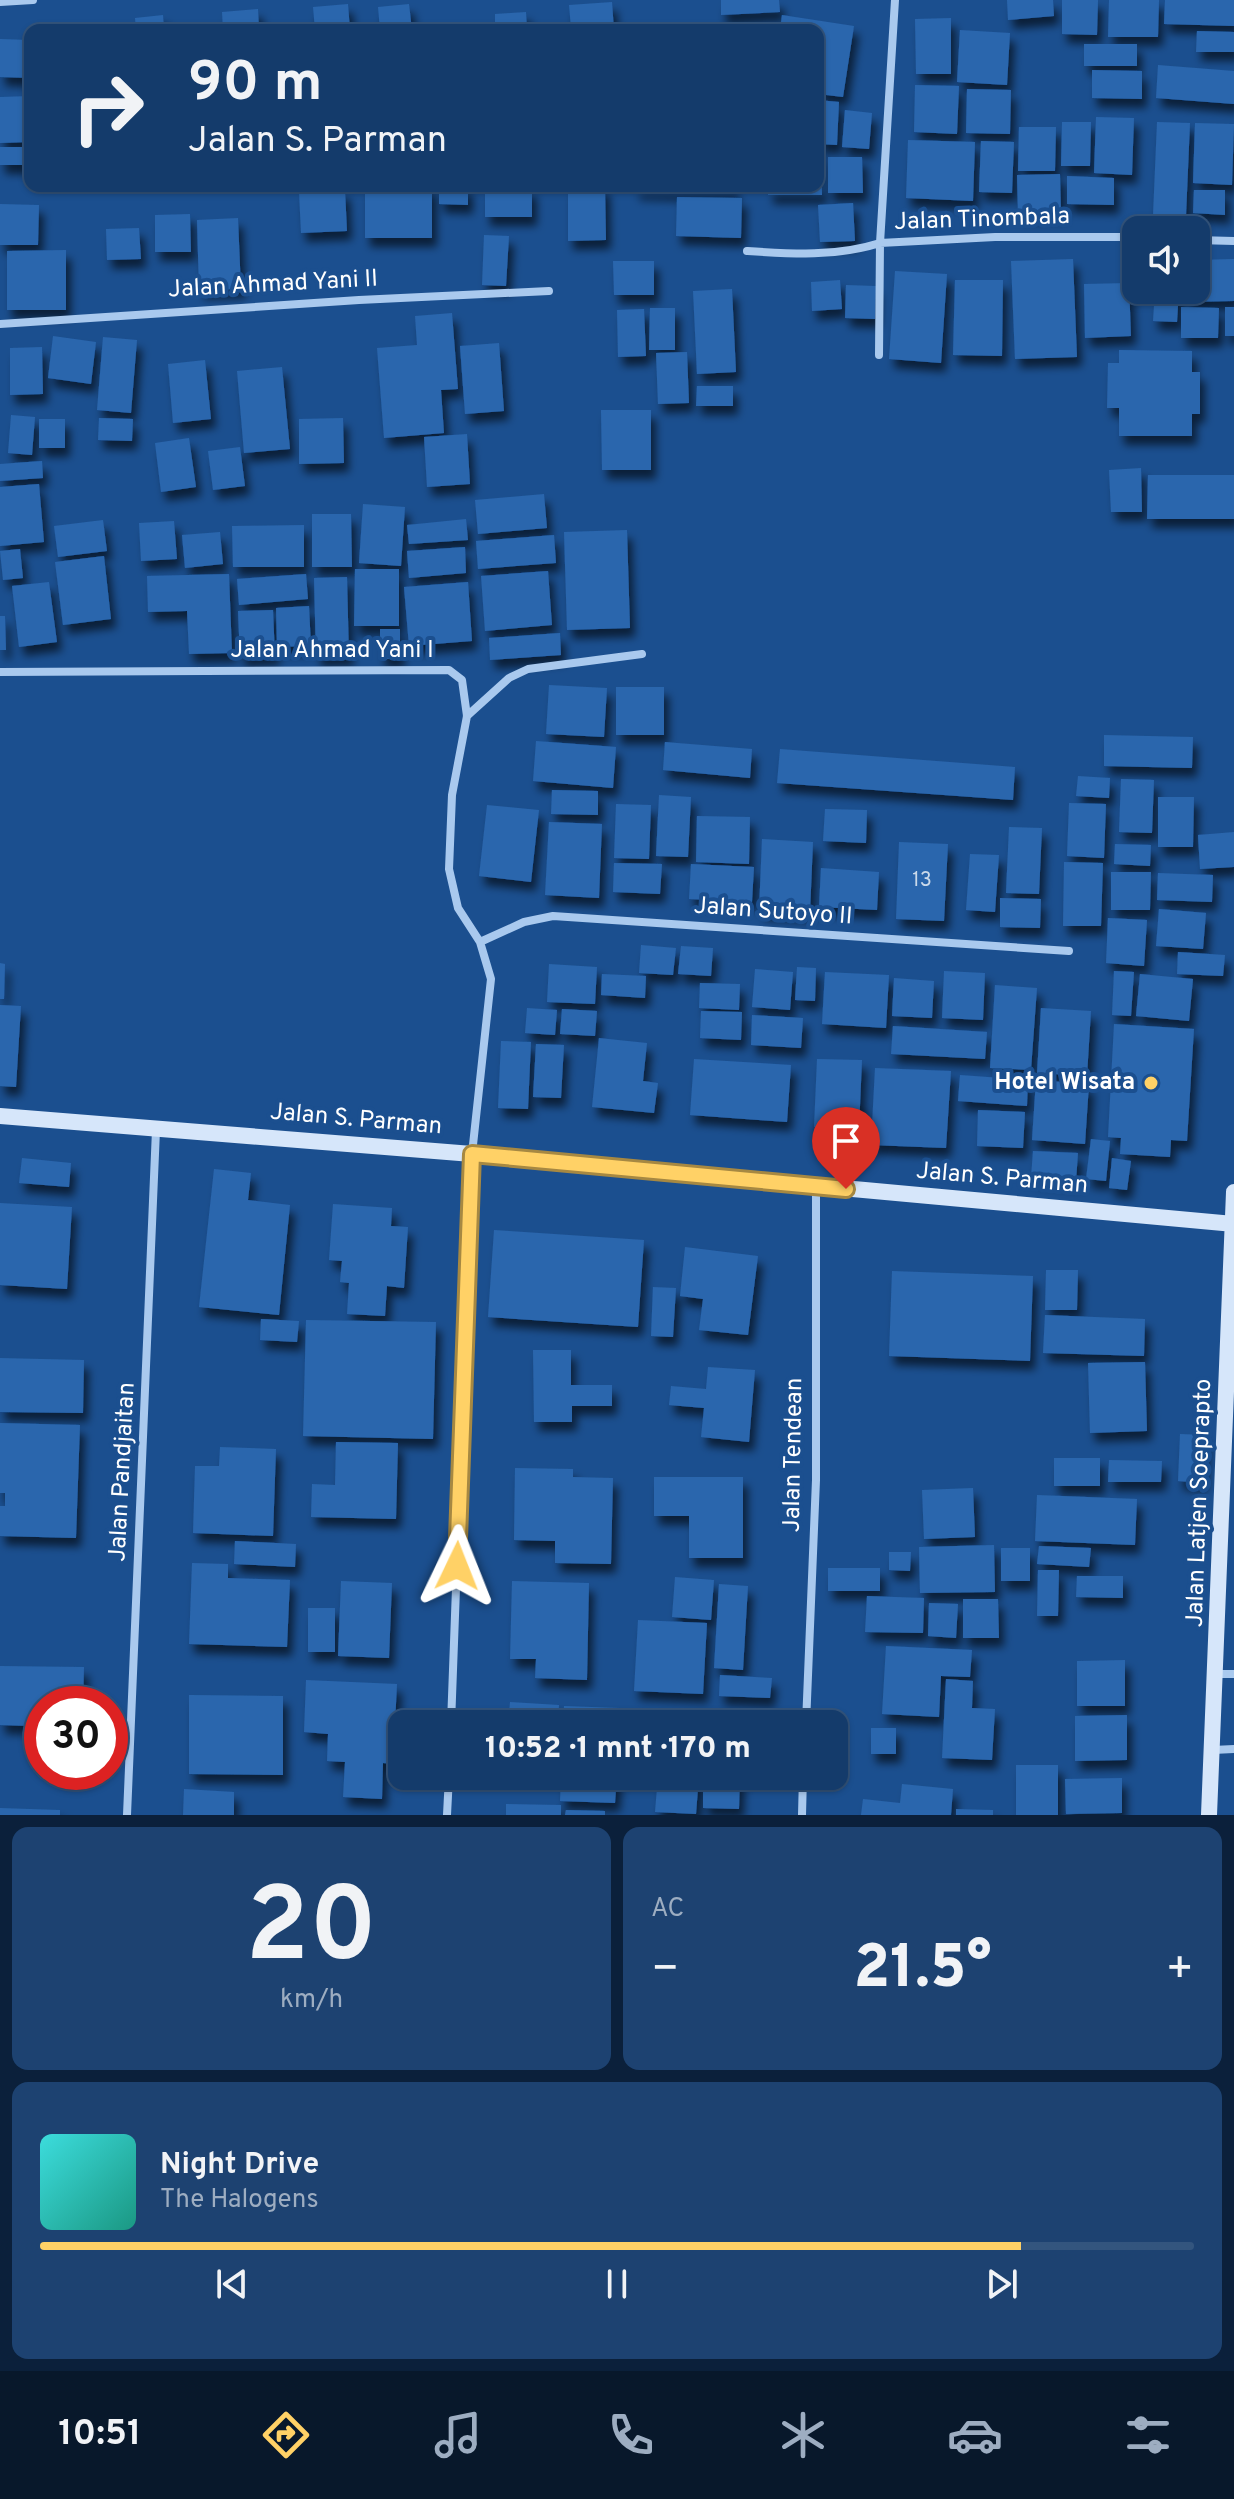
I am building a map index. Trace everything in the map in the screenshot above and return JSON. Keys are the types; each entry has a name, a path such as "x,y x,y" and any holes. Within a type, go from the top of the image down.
{"street":[{"path":"0,2 33,0"},
{"name":"Jalan Tinombala","path":"895,0 880,243 995,237 1122,237"},
{"path":"1210,240 1234,241"},
{"path":"747,251 801,254 851,251 880,243 879,355"},
{"name":"Jalan Ahmad Yani II","path":"0,324 327,301 549,291"},
{"path":"467,716 509,678 528,669 642,654"},
{"name":"Jalan Ahmad Yani I","path":"0,672 449,670 462,680 467,716 452,795 449,869 458,908 480,942 491,979 472,1154 452,1710"},
{"name":"Jalan Sutoyo II","path":"480,942 524,922 553,916 1069,951"},
{"name":"Jalan S. Parman","path":"0,1116 472,1154 1233,1224"},
{"name":"Jalan Pandjaitan","path":"127,1815 156,1130"},
{"name":"Jalan Tendean","path":"807,1710 816,1480 816,1186"},
{"name":"Jalan Latjen Soeprapto","path":"1209,1815 1230,1444 1234,1192"},
{"path":"1217,1674 1234,1674"},
{"path":"1213,1750 1234,1749"},
{"path":"447,1815 448,1790"},
{"path":"802,1815 803,1790"}],"building":[{"path":"721,0 779,0 780,12 721,15"},
{"path":"1007,0 1053,0 1054,16 1008,20"},
{"path":"1062,0 1098,0 1097,35 1062,34"},
{"path":"1109,0 1159,0 1158,37 1108,37"},
{"path":"1165,0 1234,0 1234,26 1164,24"},
{"path":"612,2 614,24 571,24 569,5"},
{"path":"348,4 350,24 314,24 313,7"},
{"path":"409,4 411,24 379,24 378,7"},
{"path":"258,9 259,24 223,24 222,12"},
{"path":"526,12 527,24 495,24 495,14"},
{"path":"163,15 164,24 136,24 135,18"},
{"path":"782,15 854,26 843,97 824,95 824,24 781,24"},
{"path":"951,18 951,74 916,74 915,19"},
{"path":"960,30 1010,33 1007,85 957,82"},
{"path":"1197,31 1234,32 1234,52 1196,52"},
{"path":"0,39 24,40 24,78 0,77"},
{"path":"1084,44 1137,44 1137,66 1084,66"},
{"path":"1158,65 1234,71 1234,104 1156,98"},
{"path":"1092,70 1142,71 1142,99 1092,98"},
{"path":"915,85 959,86 957,134 914,132"},
{"path":"967,89 1011,90 1010,134 966,133"},
{"path":"24,96 24,142 0,143 0,97"},
{"path":"824,101 839,102 837,145 824,144"},
{"path":"845,110 872,113 869,149 842,147"},
{"path":"1096,117 1134,118 1132,175 1094,173"},
{"path":"1062,122 1091,122 1090,166 1061,166"},
{"path":"1157,122 1190,123 1186,216 1153,215"},
{"path":"1195,123 1234,124 1232,185 1193,183"},
{"path":"1019,127 1056,127 1055,171 1018,171"},
{"path":"908,140 975,142 973,201 906,198"},
{"path":"981,141 1014,142 1012,193 979,192"},
{"path":"0,147 24,147 24,165 0,165"},
{"path":"828,157 862,157 863,193 828,193"},
{"path":"1060,174 1061,212 1018,214 1017,175"},
{"path":"1067,176 1114,178 1114,205 1067,204"},
{"path":"1194,190 1225,190 1225,215 1193,213"},
{"path":"299,192 345,192 347,231 301,233"},
{"path":"365,192 432,192 432,238 365,238"},
{"path":"439,192 468,192 468,205 439,204"},
{"path":"485,192 532,192 532,217 485,217"},
{"path":"568,192 605,192 606,240 568,241"},
{"path":"668,192 735,192 735,194"},
{"path":"768,192 822,192 822,195 768,195"},
{"path":"677,197 742,198 741,238 676,236"},
{"path":"853,203 855,241 820,242 818,205"},
{"path":"0,204 39,205 38,245 0,245"},
{"path":"190,214 191,252 155,252 155,215"},
{"path":"238,218 241,289 199,290 197,220"},
{"path":"139,228 141,259 107,260 106,229"},
{"path":"484,235 509,236 506,286 482,285"},
{"path":"66,250 66,310 7,310 7,251"},
{"path":"1073,259 1077,357 1015,359 1011,261"},
{"path":"1234,259 1234,301 1210,302 1210,260"},
{"path":"613,261 654,261 654,295 614,295"},
{"path":"895,271 947,274 941,363 889,359"},
{"path":"840,280 842,309 812,311 811,282"},
{"path":"955,280 1003,280 1002,356 953,355"},
{"path":"1122,283 1122,304 1130,304 1131,336 1085,338 1084,284"},
{"path":"846,285 876,286 875,319 845,318"},
{"path":"732,289 736,372 697,374 693,291"},
{"path":"1154,304 1178,304 1177,322 1153,321"},
{"path":"1181,307 1219,308 1218,338 1181,338"},
{"path":"1225,307 1234,307 1234,336 1225,336"},
{"path":"650,308 675,308 675,350 649,350"},
{"path":"644,309 646,356 618,357 617,310"},
{"path":"452,313 458,389 441,390 444,433 384,438 377,348 417,345 415,316"},
{"path":"53,336 96,342 91,384 48,378"},
{"path":"103,337 137,340 131,413 97,410"},
{"path":"499,343 504,411 465,414 460,346"},
{"path":"42,347 43,394 10,395 10,348"},
{"path":"1119,350 1192,351 1192,372 1200,372 1200,414 1192,414 1192,436 1119,436 1119,408 1107,408 1108,363 1119,363"},
{"path":"687,352 689,403 658,404 656,353"},
{"path":"205,360 211,419 173,423 168,364"},
{"path":"282,367 290,449 244,453 237,371"},
{"path":"697,386 733,386 733,406 696,406"},
{"path":"601,410 651,410 651,470 602,470"},
{"path":"11,415 35,417 32,455 8,453"},
{"path":"99,418 133,419 132,441 98,440"},
{"path":"343,418 344,463 299,464 299,419"},
{"path":"39,419 65,419 65,448 39,448"},
{"path":"467,434 470,484 427,487 424,437"},
{"path":"189,438 196,487 161,492 155,443"},
{"path":"240,447 245,486 213,490 208,451"},
{"path":"42,461 43,478 0,481 0,464"},
{"path":"1141,468 1142,512 1111,512 1109,470"},
{"path":"1148,475 1234,475 1234,519 1147,519"},
{"path":"39,484 44,542 0,546 0,487"},
{"path":"544,494 547,528 478,534 475,500"},
{"path":"363,504 405,507 401,566 359,563"},
{"path":"312,514 351,514 352,567 312,567"},
{"path":"466,519 468,540 409,544 407,525"},
{"path":"103,520 107,551 58,557 54,526"},
{"path":"174,521 177,559 141,561 139,523"},
{"path":"304,525 304,567 233,567 232,526"},
{"path":"627,530 630,628 567,630 564,532"},
{"path":"220,532 223,564 185,568 182,535"},
{"path":"554,535 556,563 478,569 476,541"},
{"path":"465,547 466,573 409,578 407,551"},
{"path":"20,549 23,578 3,580 0,551"},
{"path":"104,556 111,619 63,625 55,562"},
{"path":"355,569 399,569 399,626 354,626"},
{"path":"548,571 552,625 485,631 481,576"},
{"path":"229,574 232,653 189,654 187,611 148,612 147,576"},
{"path":"306,574 308,599 239,605 237,579"},
{"path":"347,577 349,657 316,658 314,578"},
{"path":"49,582 57,642 19,647 12,586"},
{"path":"468,582 472,641 409,646 404,587"},
{"path":"309,606 311,646 277,647 276,608"},
{"path":"273,610 275,656 240,658 238,611"},
{"path":"0,616 5,616 6,650 0,650"},
{"path":"380,629 400,629 400,659 380,659"},
{"path":"560,633 561,655 490,660 489,638"},
{"path":"549,685 607,688 604,737 546,734"},
{"path":"616,687 664,687 664,735 616,735"},
{"path":"1104,735 1193,737 1192,768 1104,766"},
{"path":"536,741 616,747 613,788 533,781"},
{"path":"665,742 752,749 750,778 663,770"},
{"path":"780,749 1015,767 1013,800 777,783"},
{"path":"1078,776 1110,778 1109,798 1076,796"},
{"path":"1121,779 1154,780 1152,833 1119,832"},
{"path":"552,790 598,791 598,815 551,814"},
{"path":"659,795 691,797 688,857 656,856"},
{"path":"1158,797 1194,797 1193,847 1158,847"},
{"path":"1069,803 1106,804 1104,858 1067,856"},
{"path":"616,804 651,805 649,859 614,858"},
{"path":"487,805 539,810 531,882 479,876"},
{"path":"825,809 867,810 866,843 823,841"},
{"path":"697,816 750,817 749,864 696,862"},
{"path":"549,822 602,824 599,898 545,895"},
{"path":"1009,827 1042,828 1039,894 1006,893"},
{"path":"1234,832 1234,867 1200,869 1198,835"},
{"path":"762,839 813,842 810,913 759,911"},
{"path":"899,842 948,844 944,921 896,919"},
{"path":"1115,844 1151,845 1150,866 1114,864"},
{"path":"970,854 999,855 995,912 966,910"},
{"path":"1064,862 1103,863 1101,926 1063,926"},
{"path":"614,863 662,864 660,894 613,892"},
{"path":"691,864 754,867 752,902 689,899"},
{"path":"821,868 879,872 877,910 819,907"},
{"path":"1111,872 1151,872 1150,910 1111,910"},
{"path":"1158,873 1213,875 1212,902 1157,900"},
{"path":"1000,898 1041,899 1040,928 1000,927"},
{"path":"1159,909 1206,913 1203,949 1156,946"},
{"path":"1108,918 1147,920 1144,966 1106,963"},
{"path":"641,945 676,948 673,975 639,973"},
{"path":"681,946 713,948 711,976 678,974"},
{"path":"1178,952 1225,955 1223,976 1177,974"},
{"path":"0,963 5,964 4,999 0,999"},
{"path":"549,964 597,967 595,1004 547,1002"},
{"path":"797,967 816,968 815,1001 795,1000"},
{"path":"755,969 793,972 790,1010 752,1007"},
{"path":"944,971 985,973 983,1020 942,1018"},
{"path":"1114,971 1134,972 1131,1016 1112,1015"},
{"path":"825,972 889,975 886,1028 822,1024"},
{"path":"602,974 646,976 645,998 601,995"},
{"path":"1140,974 1193,979 1189,1021 1136,1016"},
{"path":"894,978 934,981 932,1018 892,1016"},
{"path":"700,983 740,984 739,1010 699,1008"},
{"path":"995,985 1037,988 1031,1070 990,1068"},
{"path":"0,1005 21,1006 16,1087 0,1086"},
{"path":"527,1008 557,1010 555,1035 525,1033"},
{"path":"1041,1008 1091,1011 1087,1076 1037,1073"},
{"path":"562,1009 597,1011 595,1036 560,1034"},
{"path":"701,1011 742,1012 741,1040 700,1038"},
{"path":"752,1015 803,1018 801,1048 751,1045"},
{"name":"Hotel Wisata","path":"1114,1024 1194,1029 1187,1141 1171,1140 1170,1157 1120,1154 1121,1138 1108,1137"},
{"path":"893,1026 987,1032 985,1059 891,1054"},
{"path":"599,1038 647,1043 643,1081 658,1083 654,1113 592,1107"},
{"path":"501,1041 531,1042 528,1109 498,1108"},
{"path":"536,1044 564,1045 561,1098 533,1097"},
{"path":"694,1059 791,1065 787,1122 690,1115"},
{"path":"817,1059 862,1060 859,1129 814,1127"},
{"path":"875,1068 951,1071 946,1148 871,1145"},
{"path":"960,1075 1028,1080 1027,1106 958,1101"},
{"path":"1036,1080 1089,1084 1085,1144 1032,1140"},
{"path":"978,1110 1025,1112 1023,1148 977,1146"},
{"path":"1091,1139 1110,1141 1106,1181 1086,1179"},
{"path":"1033,1151 1078,1153 1076,1181 1031,1177"},
{"path":"22,1158 71,1163 69,1187 19,1183"},
{"path":"1112,1158 1131,1161 1127,1190 1109,1188"},
{"path":"214,1169 251,1173 248,1200 290,1205 279,1315 199,1307"},
{"path":"0,1203 72,1207 67,1289 0,1285"},
{"path":"333,1204 392,1208 391,1226 408,1227 404,1288 387,1286 385,1316 347,1314 349,1283 340,1282 342,1261 329,1260"},
{"path":"494,1230 644,1240 638,1327 488,1317"},
{"path":"685,1247 758,1256 748,1335 699,1330 703,1299 680,1296"},
{"path":"1046,1270 1078,1270 1077,1310 1045,1310"},
{"path":"892,1271 1033,1276 1030,1361 889,1356"},
{"path":"653,1287 676,1288 673,1337 651,1336"},
{"path":"1045,1315 1145,1319 1144,1356 1043,1353"},
{"path":"261,1319 299,1321 297,1342 260,1340"},
{"path":"306,1320 436,1322 433,1439 303,1436"},
{"path":"533,1350 571,1350 571,1385 612,1385 612,1406 572,1406 572,1422 534,1422"},
{"path":"0,1358 84,1360 83,1413 0,1412"},
{"path":"1145,1362 1147,1431 1090,1433 1088,1363"},
{"path":"708,1367 755,1370 749,1442 701,1437 704,1408 669,1405 671,1386 706,1389"},
{"path":"0,1423 80,1425 76,1538 0,1536 0,1506 5,1506 5,1493 0,1493"},
{"path":"1180,1434 1205,1435 1202,1483 1178,1481"},
{"path":"336,1442 398,1443 396,1519 311,1517 312,1484 335,1485"},
{"path":"220,1447 276,1449 273,1536 193,1533 195,1466 219,1466"},
{"path":"1054,1458 1100,1458 1100,1486 1054,1486"},
{"path":"1109,1460 1162,1461 1161,1482 1108,1482"},
{"path":"515,1468 573,1469 573,1477 613,1478 611,1564 555,1563 555,1541 514,1540"},
{"path":"654,1477 743,1477 743,1558 689,1558 689,1516 654,1516"},
{"path":"973,1488 975,1537 924,1539 922,1490"},
{"path":"1037,1495 1137,1499 1135,1545 1035,1541"},
{"path":"235,1541 296,1544 295,1567 234,1564"},
{"path":"994,1545 995,1592 920,1593 919,1547"},
{"path":"1039,1546 1091,1548 1089,1567 1037,1564"},
{"path":"1001,1548 1030,1548 1030,1581 1001,1581"},
{"path":"889,1552 911,1552 910,1571 889,1570"},
{"path":"192,1563 228,1564 228,1578 290,1580 287,1647 189,1644"},
{"path":"828,1568 880,1568 880,1591 828,1591"},
{"path":"1038,1570 1059,1570 1058,1616 1037,1616"},
{"path":"1077,1576 1123,1576 1123,1598 1076,1597"},
{"path":"675,1577 714,1580 711,1620 672,1617"},
{"path":"341,1581 392,1583 389,1658 338,1656"},
{"path":"512,1581 589,1583 587,1680 535,1678 536,1659 510,1659"},
{"path":"719,1584 748,1586 743,1670 714,1668"},
{"path":"867,1596 924,1598 923,1633 865,1632"},
{"path":"963,1599 998,1599 999,1638 963,1638"},
{"path":"929,1603 958,1604 956,1638 928,1636"},
{"path":"308,1608 335,1608 335,1652 308,1652"},
{"path":"638,1620 707,1623 703,1694 634,1691"},
{"path":"886,1646 972,1650 970,1677 941,1676 939,1717 882,1714"},
{"path":"1125,1660 1125,1706 1077,1706 1077,1661"},
{"path":"0,1666 84,1667 83,1686 24,1686 24,1726 0,1725"},
{"path":"720,1675 772,1678 770,1698 719,1696"},
{"path":"946,1679 973,1681 972,1708 995,1709 992,1760 942,1758"},
{"path":"306,1680 397,1684 396,1710 388,1710 388,1764 383,1763 382,1799 343,1797 345,1762 327,1761 328,1734 304,1732"},
{"path":"189,1695 283,1696 283,1775 189,1774"},
{"path":"510,1702 559,1705 559,1710 509,1710"},
{"path":"564,1706 620,1708 620,1710 564,1710"},
{"path":"1127,1715 1127,1760 1075,1761 1075,1716"},
{"path":"871,1728 896,1728 896,1754 871,1754"},
{"path":"1016,1765 1058,1765 1058,1815 1016,1815"},
{"path":"1122,1778 1122,1813 1066,1814 1065,1779"},
{"path":"902,1784 953,1789 951,1815 861,1815 863,1799 900,1803"},
{"path":"184,1789 234,1792 234,1815 183,1815"},
{"path":"560,1790 616,1790 615,1803 560,1801"},
{"path":"657,1790 698,1790 696,1814 655,1812"},
{"path":"703,1790 740,1790 739,1809 703,1808"},
{"path":"506,1804 561,1805 561,1815 506,1815"},
{"path":"0,1808 60,1810 60,1815 0,1815"},
{"path":"956,1809 993,1810 993,1815 956,1815"},
{"path":"566,1810 605,1811 605,1815 565,1815"}],"place":[{"name":"Hotel Wisata","path":"1151,1083"}],"route":[{"path":"457,1566 472,1154 846,1189"}]}
